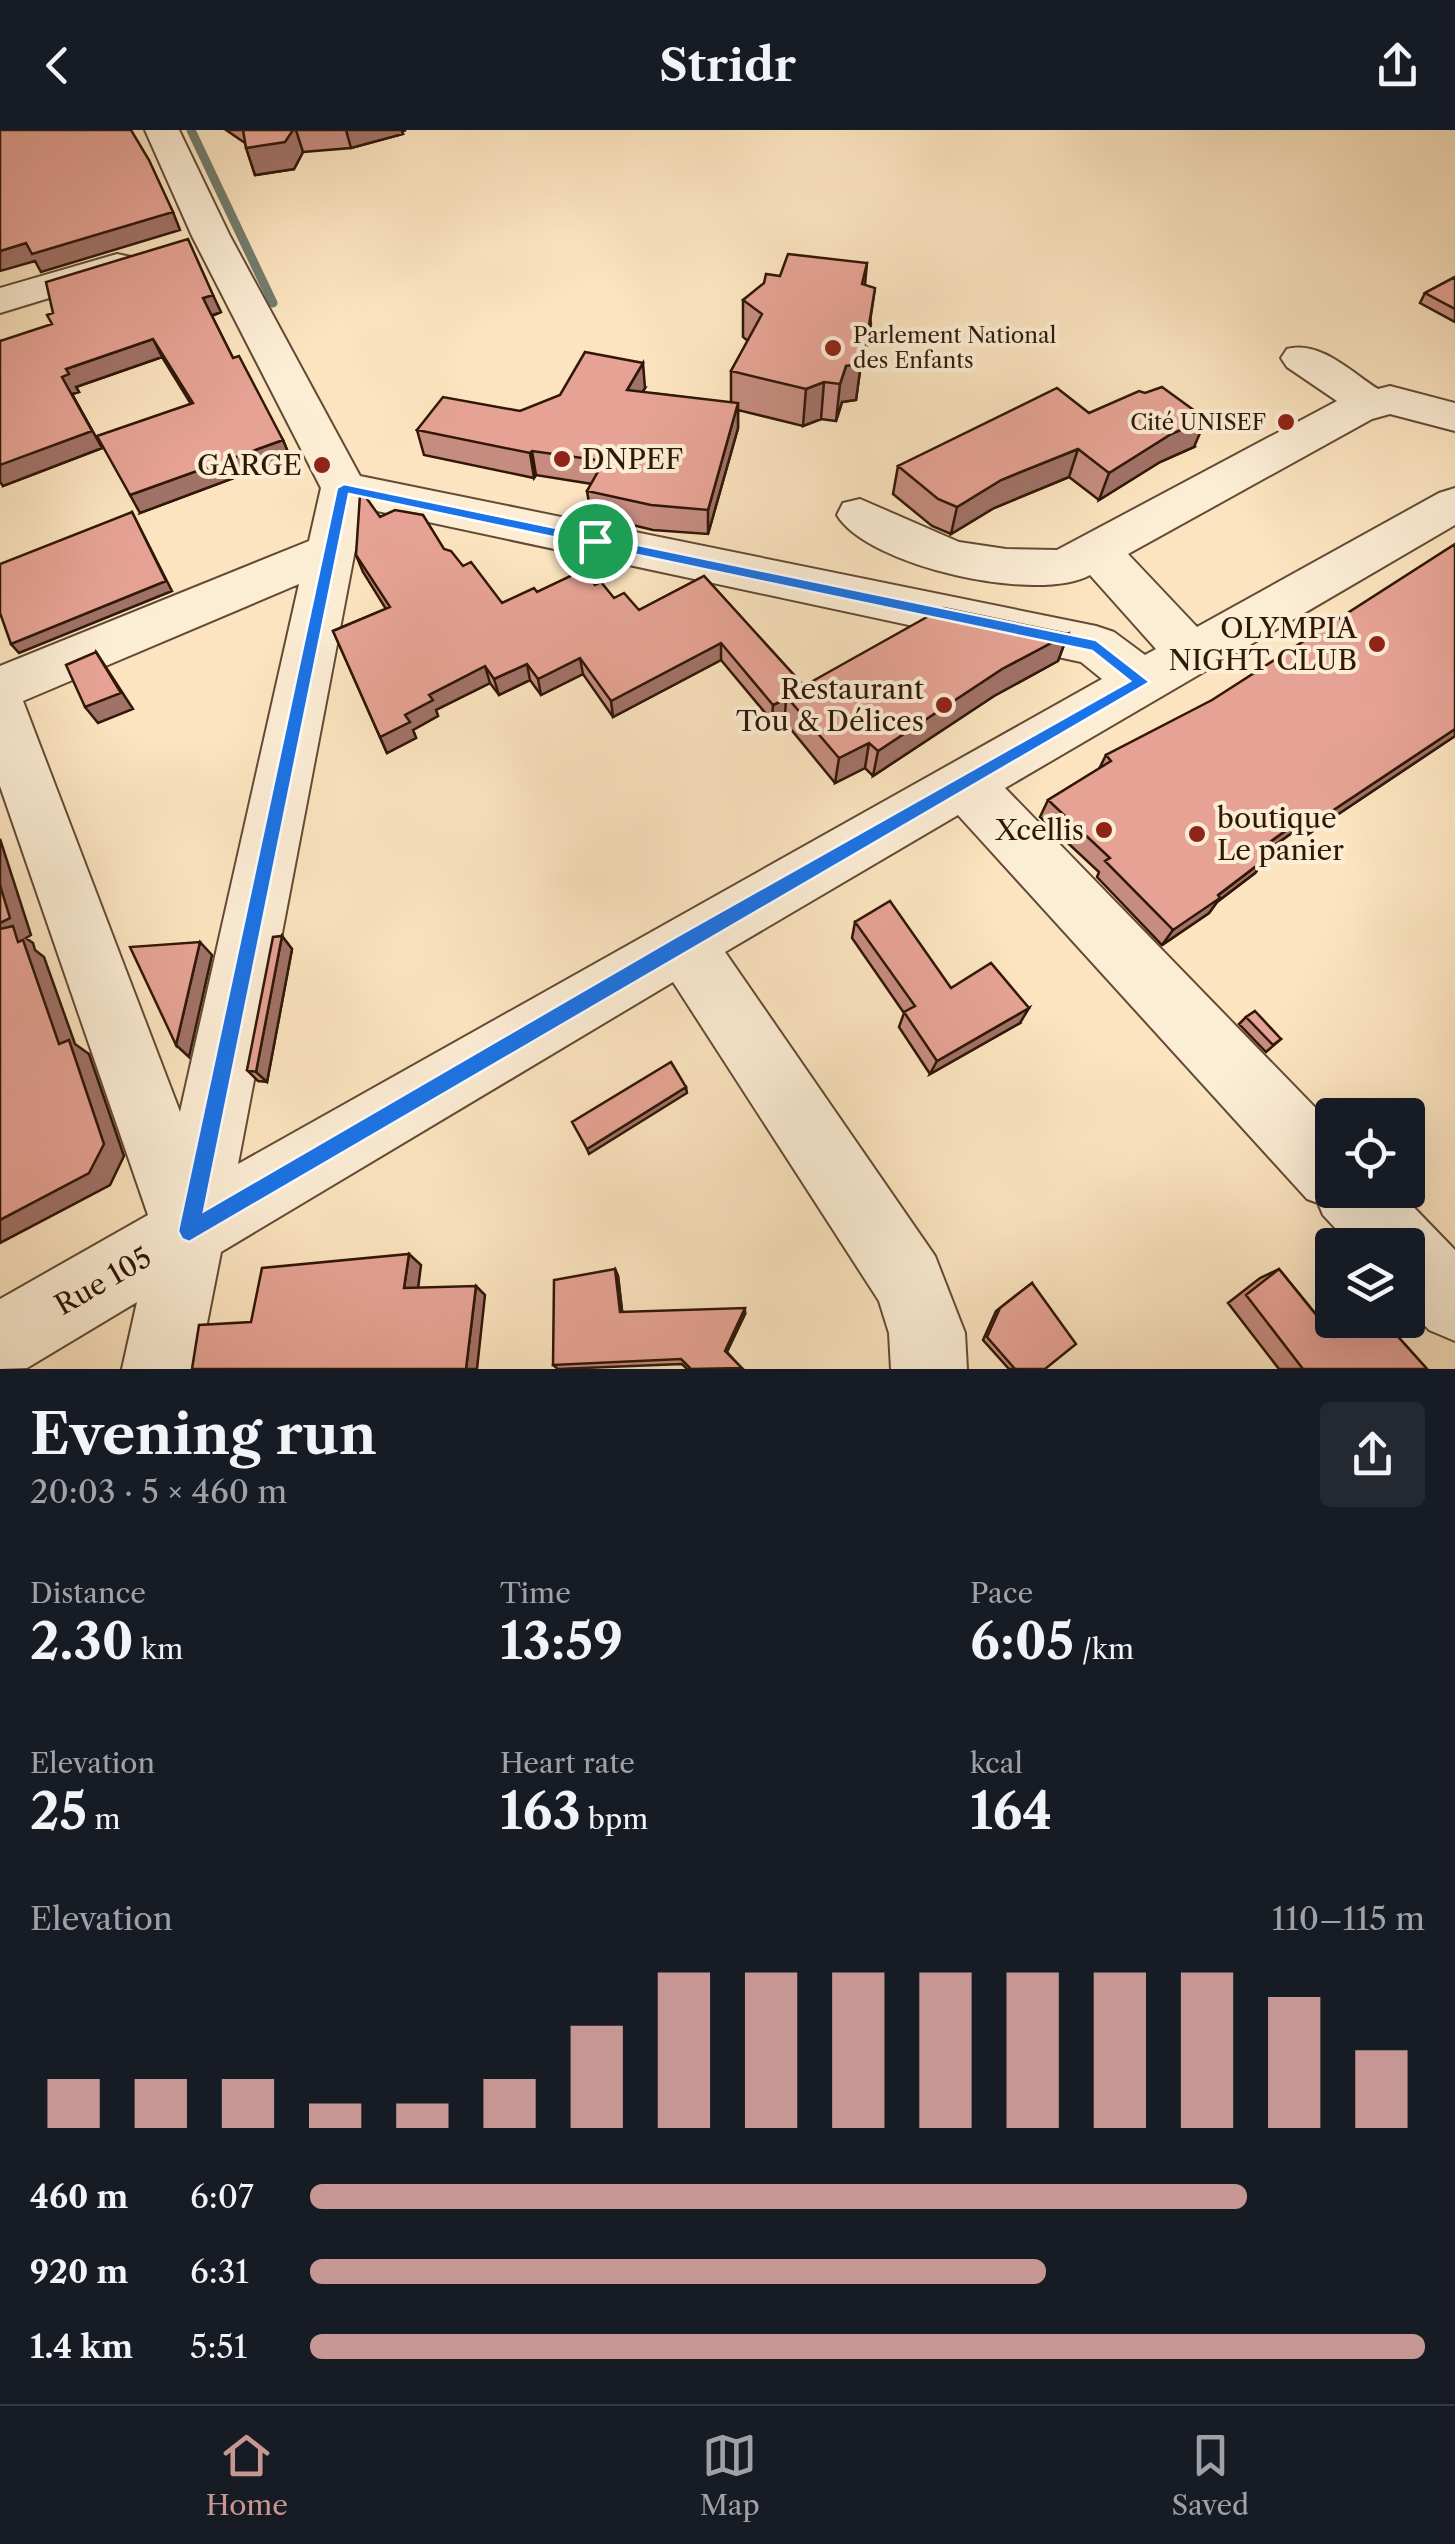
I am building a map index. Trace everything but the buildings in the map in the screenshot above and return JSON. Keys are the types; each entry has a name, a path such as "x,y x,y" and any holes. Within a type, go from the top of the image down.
{"street":[{"path":"162,130 182,245 344,488 1096,646 1167,668"},
{"path":"0,301 182,245"},
{"path":"1302,358 1372,405"},
{"path":"860,515 951,560 1010,570 1064,567 1358,408 1390,400 1455,417"},
{"path":"160,1369 344,488"},
{"name":"Rue 105","path":"0,1341 683,943 1455,504"},
{"path":"1095,550 1167,668"},
{"path":"0,688 331,551"},
{"path":"0,708 189,1231"},
{"path":"964,783 1315,1156"},
{"path":"683,943 909,1282 927,1333 929,1369"},
{"path":"1365,1208 1384,1228"},
{"path":"1425,1271 1455,1304"}],"waterway":[{"path":"191,130 273,303"}],"place":[{"name":"Parlement National des Enfants","path":"833,348"},
{"name":"Cité UNISEF","path":"1286,422"},
{"name":"DNPEF","path":"562,459"},
{"name":"GARGE","path":"322,465"},
{"name":"OLYMPIA NIGHT CLUB","path":"1377,644"},
{"name":"Restaurant Tou & Délices","path":"944,705"},
{"name":"Xcellis","path":"1104,830"},
{"name":"boutique Le panier","path":"1197,834"}],"route":[{"path":"344,488 595,541 1096,646 1142,682 189,1231 344,488"}]}
